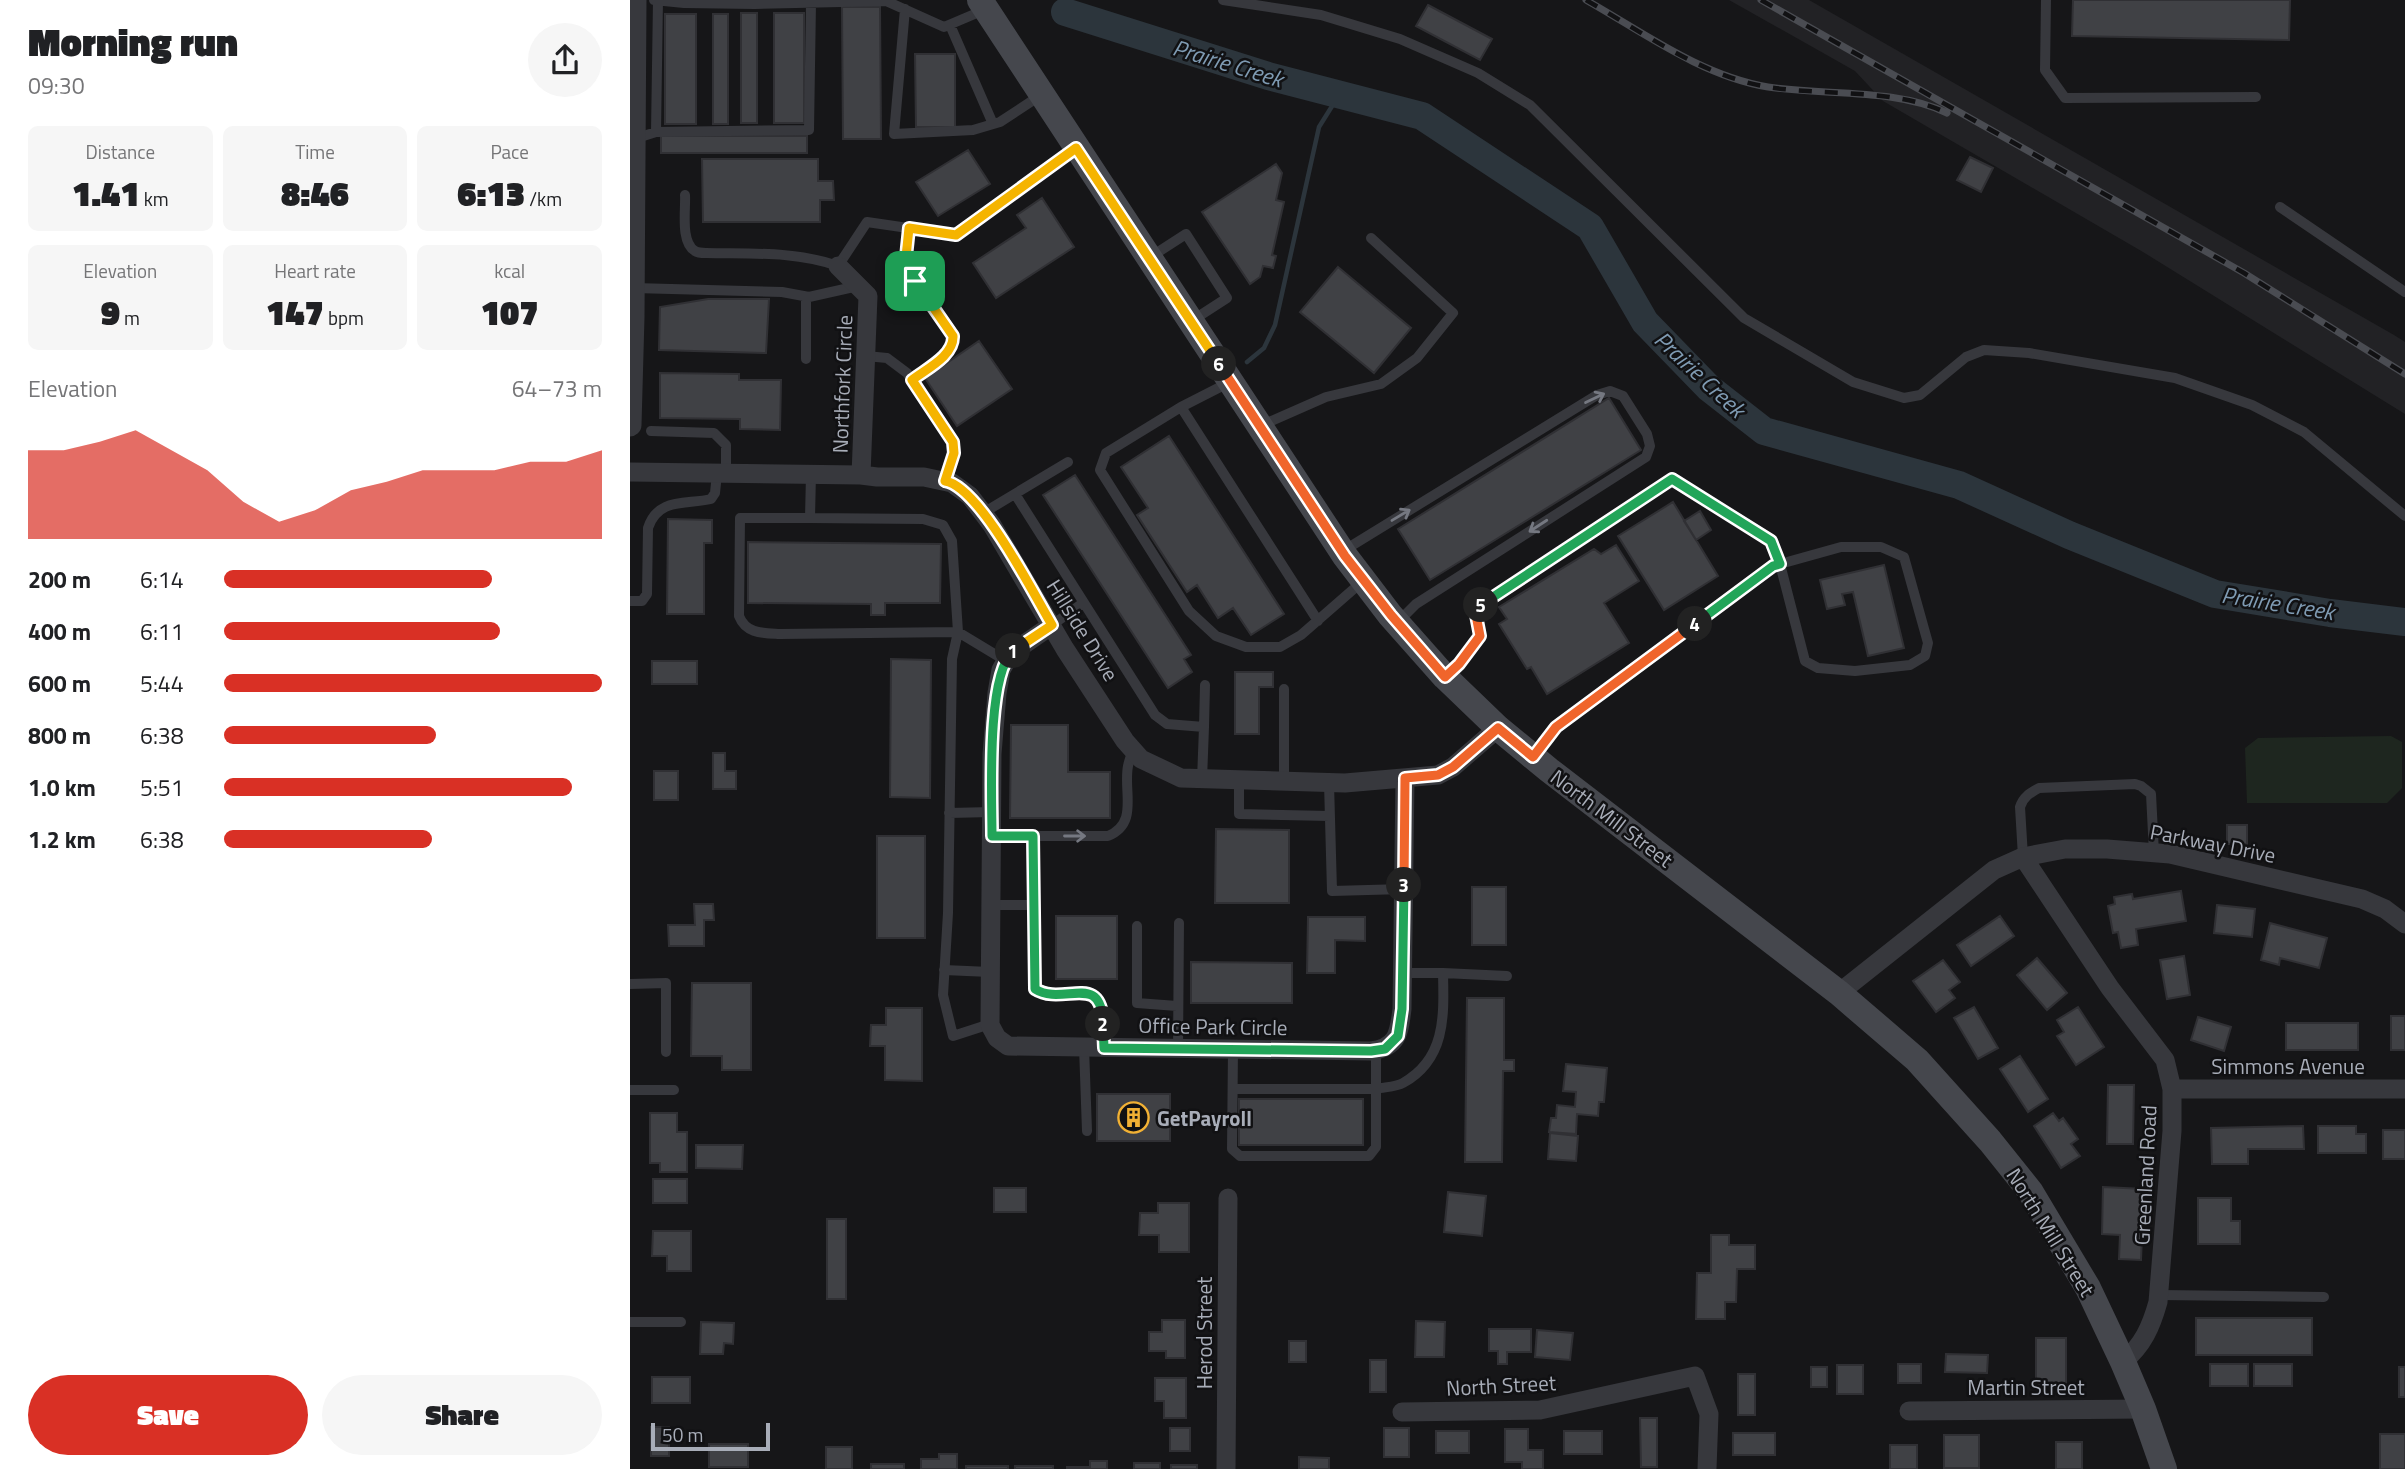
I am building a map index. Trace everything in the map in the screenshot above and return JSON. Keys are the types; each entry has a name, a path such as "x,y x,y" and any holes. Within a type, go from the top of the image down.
{"main road":[{"name":"North Mill Street","path":"983,5 1342,551 1397,622 1445,677 1533,757 1839,993 1917,1060 1990,1141 2030,1191 2088,1288 2143,1409 2164,1469"}],"street":[{"path":"635,0 632,317 641,428"},
{"name":"Northfork Circle","path":"838,266 868,296 862,475"},
{"name":"Hillside Drive","path":"630,472 923,477 952,483 970,496 983,513 1133,751 1141,760 1181,778 1329,783 1438,775 1453,767 1498,728"},
{"path":"990,1024 992,754 997,693 1001,670 1010,654 1052,625"},
{"path":"1376,1051 1385,1049 1398,1036 1402,1009 1405,778"},
{"name":"Parkway Drive","path":"1839,993 1994,870 2023,857 2065,849 2169,854 2362,899 2385,909 2405,923"},
{"name":"Greenland Road","path":"2023,857 2110,989 2165,1060 2172,1088 2172,1131 2159,1295 2152,1325 2138,1349 2123,1362"},
{"name":"Office Park Circle","path":"990,1024 997,1038 1008,1046 1376,1051"},
{"name":"Simmons Avenue","path":"2172,1088 2405,1088"},
{"name":"Herod Street","path":"1226,1469 1228,1198"},
{"name":"North Street","path":"1402,1412 1540,1410 1695,1376 1709,1415 1707,1469"},
{"name":"Martin Street","path":"1909,1411 2143,1409"}],"lane":[{"path":"656,132 656,0 684,3 886,1 944,27 983,5"},
{"path":"1223,0 1321,15 1400,39 1478,73 1530,105 1744,318 1853,382 1904,398 1920,395 1966,357 1984,350 2029,354 2175,378 2252,405 2304,432 2405,516"},
{"path":"2046,0 2045,71 2065,98 2256,97"},
{"path":"632,139 656,132 809,130 811,2"},
{"path":"905,9 894,134 973,130 1000,122 1042,95"},
{"path":"950,25 993,124"},
{"path":"685,195 686,234 688,243 695,251 791,254 838,266 867,222 956,235 1076,148"},
{"path":"2280,207 2405,292"},
{"path":"909,228 906,257 915,281 951,330 953,343 949,351 912,380"},
{"path":"1148,258 1186,234 1227,298 1191,322"},
{"path":"1260,426 1326,397 1381,384 1417,358 1453,313 1371,238"},
{"path":"633,288 782,292 806,297 858,286"},
{"path":"806,297 806,359"},
{"path":"866,356 887,358 895,362 912,380 953,442 954,453 945,481"},
{"path":"1230,382 1181,407 1106,453 1100,470 1189,611 1216,636 1246,647 1280,647 1301,635 1364,580"},
{"path":"1342,551 1597,395 1610,391 1623,396 1647,434 1650,446 1646,457 1416,604 1397,622"},
{"path":"1181,407 1318,621"},
{"path":"630,601 642,601 647,594 650,520 658,510 668,504 711,499 722,473 726,445 714,433 641,428"},
{"path":"983,513 1068,462"},
{"path":"810,518 811,474"},
{"path":"1445,677 1459,664 1480,636 1475,610 1672,479 1771,541 1780,564 1805,661 1818,668 1855,671 1910,665 1926,656 1928,643 1903,557 1881,547 1840,547 1780,564 1773,566 1556,727 1533,757"},
{"path":"1015,494 1155,715 1167,724 1204,727"},
{"path":"990,1024 953,1036 943,995 948,913 952,659 958,632 952,541 949,531 943,525 923,519 740,518 739,616 748,629 758,633 780,634 958,632 1006,661"},
{"path":"1052,625 1083,603"},
{"path":"1202,780 1205,685"},
{"path":"1284,689 1284,782"},
{"path":"992,836 1108,836 1120,831 1126,821 1127,768 1133,751"},
{"path":"1240,781 1239,814 1330,816"},
{"path":"1329,783 1332,891 1404,889"},
{"path":"2023,857 2020,807 2022,800 2031,792 2039,788 2135,785 2151,794 2154,853"},
{"path":"949,813 992,812"},
{"path":"1033,836 1035,989 1049,993 1090,994 1097,998 1102,1006 1094,1047 1087,1131"},
{"path":"991,905 1033,905"},
{"path":"1178,1049 1179,923"},
{"path":"1137,926 1137,1003 1177,1006"},
{"path":"944,970 990,972"},
{"path":"1403,974 1507,976"},
{"path":"1234,1089 1376,1089 1402,1084 1424,1066 1440,1039 1444,1007 1443,974"},
{"path":"630,984 666,983 666,1052"},
{"path":"1234,1049 1232,1149 1240,1156 1369,1156 1376,1147 1376,1051"},
{"path":"630,1090 674,1090"},
{"path":"2159,1295 2324,1297"},
{"path":"630,1322 681,1322"}],"shaded area":[{"path":"1729,0 1809,0 2394,335 2405,342 2405,414 2143,252 1883,101 1855,71"},
{"path":"2391,736 2402,742 2402,788 2387,803 2247,803 2245,748 2258,738"}],"building":[{"path":"2073,0 2290,0 2289,40 2072,36"},
{"path":"1428,5 1492,39 1480,60 1416,26"},
{"path":"842,7 880,7 881,139 843,139"},
{"path":"741,13 757,13 757,123 741,123"},
{"path":"774,13 804,13 804,123 774,123"},
{"path":"665,14 696,14 696,124 665,124"},
{"path":"713,14 728,14 728,124 713,124"},
{"path":"915,54 955,54 955,127 916,127"},
{"path":"661,136 807,136 807,153 661,153"},
{"path":"968,150 990,184 938,216 916,182"},
{"path":"1970,157 1993,168 1981,192 1957,180"},
{"path":"702,159 818,159 818,181 833,181 834,200 820,200 820,222 703,222"},
{"path":"1276,164 1282,173 1276,200 1284,202 1272,255 1276,256 1273,268 1263,266 1260,277 1250,284 1202,212"},
{"path":"1042,198 1074,247 996,298 973,263 1026,228 1017,215"},
{"path":"1338,267 1411,328 1374,373 1300,312"},
{"path":"708,299 769,299 766,353 659,350 660,307"},
{"path":"979,341 1012,389 957,426 925,378"},
{"path":"660,373 739,374 739,380 781,380 780,430 740,429 740,419 660,418"},
{"path":"1609,398 1641,450 1430,580 1398,529"},
{"path":"1169,436 1284,614 1251,635 1233,608 1218,618 1197,585 1187,592 1137,515 1148,508 1121,467"},
{"path":"1075,475 1191,655 1184,659 1192,672 1168,688 1043,495"},
{"path":"1673,502 1718,576 1664,610 1618,536"},
{"path":"1700,511 1711,530 1696,540 1684,521"},
{"path":"668,519 712,520 712,543 704,543 704,614 667,614"},
{"path":"748,542 941,544 940,603 885,603 885,615 871,615 871,604 748,603"},
{"path":"1616,545 1639,581 1604,603 1629,643 1547,694 1531,667 1527,669 1499,624 1507,619 1499,607 1594,549 1601,554"},
{"path":"1884,565 1904,648 1868,656 1853,592 1842,594 1845,605 1827,609 1820,580"},
{"path":"891,659 931,660 930,798 890,797"},
{"path":"652,661 697,661 697,684 652,684"},
{"path":"1235,672 1273,672 1273,687 1259,687 1259,734 1235,734"},
{"path":"1011,725 1068,725 1068,772 1110,772 1110,818 1010,818"},
{"path":"713,753 725,753 725,771 736,771 736,789 713,789"},
{"path":"654,771 678,771 678,800 654,800"},
{"path":"2227,825 2247,825 2247,844 2227,844"},
{"path":"1216,829 1289,830 1289,903 1215,903"},
{"path":"877,836 925,836 925,938 877,938"},
{"path":"1472,887 1506,887 1506,945 1472,945"},
{"path":"2181,891 2186,921 2136,929 2138,945 2121,948 2118,932 2113,933 2108,906 2115,904 2114,897 2132,894 2133,899"},
{"path":"694,904 713,904 714,920 704,920 704,946 669,946 668,925 695,925"},
{"path":"2217,905 2255,909 2252,937 2214,933"},
{"path":"1056,916 1117,916 1117,979 1056,979"},
{"path":"2000,916 2014,936 1971,966 1957,945"},
{"path":"1308,917 1365,917 1365,941 1335,940 1335,973 1307,973"},
{"path":"2270,923 2327,938 2319,968 2280,958 2279,965 2261,960"},
{"path":"2184,956 2190,995 2167,999 2160,960"},
{"path":"2037,958 2067,993 2047,1010 2017,975"},
{"path":"1943,960 1960,982 1949,990 1955,998 1936,1012 1913,981"},
{"path":"1191,962 1292,963 1292,1003 1191,1003"},
{"path":"692,983 751,983 751,1070 722,1070 722,1056 691,1056"},
{"path":"1467,998 1504,998 1504,1060 1514,1060 1514,1071 1503,1071 1502,1162 1465,1162"},
{"path":"1974,1007 1998,1048 1978,1059 1954,1018"},
{"path":"2078,1007 2104,1047 2076,1065 2057,1036 2064,1032 2057,1020"},
{"path":"886,1008 922,1008 922,1081 885,1080 885,1046 870,1046 871,1025 886,1025"},
{"path":"2391,1016 2405,1016 2405,1050 2391,1050"},
{"path":"2198,1017 2231,1027 2224,1051 2191,1040"},
{"path":"2286,1023 2358,1023 2358,1050 2286,1050"},
{"path":"2020,1056 2048,1099 2028,1112 2000,1069"},
{"path":"1566,1064 1607,1068 1604,1102 1599,1102 1598,1116 1577,1114 1576,1134 1549,1132 1551,1118 1556,1118 1557,1105 1575,1107 1576,1092 1563,1091"},
{"path":"2108,1085 2134,1085 2133,1144 2107,1144"},
{"name":"GetPayroll","path":"1097,1094 1170,1094 1170,1141 1097,1141"},
{"path":"1239,1099 1363,1099 1363,1145 1239,1145"},
{"path":"650,1113 677,1113 677,1132 687,1132 687,1172 660,1172 660,1163 650,1163"},
{"path":"2053,1113 2059,1121 2063,1118 2078,1139 2071,1144 2080,1156 2061,1168 2034,1126"},
{"path":"2303,1126 2304,1149 2248,1149 2248,1164 2212,1164 2211,1128"},
{"path":"2318,1126 2356,1126 2356,1134 2366,1134 2366,1153 2318,1153"},
{"path":"2383,1130 2405,1130 2405,1159 2383,1159"},
{"path":"1550,1133 1578,1136 1576,1161 1548,1159"},
{"path":"696,1145 743,1145 742,1169 696,1168"},
{"path":"653,1179 687,1179 687,1203 653,1203"},
{"path":"2103,1187 2144,1189 2141,1260 2119,1259 2120,1235 2102,1234"},
{"path":"994,1188 1026,1188 1026,1212 994,1212"},
{"path":"1448,1192 1486,1196 1482,1236 1444,1232"},
{"path":"2198,1198 2231,1198 2231,1221 2240,1221 2240,1244 2198,1244"},
{"path":"1158,1203 1189,1203 1189,1252 1159,1252 1159,1235 1139,1235 1140,1213 1158,1213"},
{"path":"827,1219 846,1219 846,1299 827,1299"},
{"path":"653,1231 691,1231 691,1271 667,1271 667,1256 652,1256"},
{"path":"1711,1235 1729,1235 1729,1245 1755,1245 1755,1269 1737,1269 1736,1302 1725,1302 1725,1319 1696,1319 1697,1273 1711,1273"},
{"path":"2196,1318 2312,1318 2312,1355 2196,1355"},
{"path":"1162,1320 1185,1320 1185,1358 1166,1358 1166,1351 1149,1351 1149,1332 1162,1332"},
{"path":"1416,1321 1445,1322 1444,1357 1415,1357"},
{"path":"701,1322 734,1323 733,1344 724,1343 723,1354 700,1354"},
{"path":"1489,1329 1531,1329 1531,1352 1507,1352 1507,1364 1498,1364 1498,1351 1489,1351"},
{"path":"1537,1330 1573,1333 1570,1360 1535,1357"},
{"path":"2036,1338 2066,1338 2066,1384 2036,1384"},
{"path":"1289,1341 1306,1341 1306,1362 1289,1362"},
{"path":"1946,1354 1988,1355 1987,1373 1945,1372"},
{"path":"1370,1360 1386,1360 1386,1392 1370,1392"},
{"path":"1898,1364 1921,1364 1921,1383 1898,1383"},
{"path":"2210,1364 2248,1364 2248,1386 2210,1386"},
{"path":"2254,1364 2292,1364 2292,1386 2254,1386"},
{"path":"1837,1365 1863,1365 1863,1394 1837,1394"},
{"path":"1811,1367 1827,1367 1827,1387 1811,1387"},
{"path":"2399,1367 2405,1367 2405,1397 2399,1397"},
{"path":"1738,1374 1755,1374 1755,1415 1738,1415"},
{"path":"652,1377 690,1377 690,1403 652,1403"},
{"path":"1155,1378 1186,1378 1186,1418 1164,1418 1164,1401 1155,1401"},
{"path":"1640,1418 1657,1418 1657,1467 1641,1467"},
{"path":"651,1427 669,1427 669,1456 651,1456"},
{"path":"1170,1428 1190,1428 1190,1451 1170,1451"},
{"path":"1384,1428 1409,1428 1409,1457 1384,1457"},
{"path":"1505,1429 1528,1429 1528,1450 1543,1450 1543,1469 1522,1469 1522,1462 1505,1462"},
{"path":"1436,1431 1469,1431 1469,1453 1436,1453"},
{"path":"1564,1431 1602,1431 1602,1454 1564,1454"},
{"path":"1733,1433 1775,1433 1775,1455 1733,1455"},
{"path":"2380,1434 2405,1434 2405,1469 2380,1469"},
{"path":"1944,1435 1979,1435 1979,1468 1944,1468"},
{"path":"2056,1442 2082,1442 2082,1469 2056,1469"},
{"path":"709,1444 748,1444 748,1467 709,1467"},
{"path":"1890,1445 1917,1445 1917,1469 1890,1469"},
{"path":"826,1447 852,1447 852,1469 826,1469"},
{"path":"939,1454 957,1454 957,1469 921,1469 921,1459 939,1459"},
{"path":"1299,1457 1329,1458 1329,1469 1299,1469"},
{"path":"1090,1461 1107,1461 1107,1469 1067,1469 1090,1467"},
{"path":"1134,1463 1160,1463 1160,1469 1134,1469"},
{"path":"871,1464 904,1464 904,1469 871,1469"},
{"path":"1171,1465 1197,1465 1197,1469 1171,1469"},
{"path":"966,1466 1008,1466 1008,1469 966,1469"},
{"path":"1015,1466 1053,1466 1053,1469 1015,1469"}],"waterway":[{"name":"Prairie Creek","path":"1065,12 1268,76 1422,116 1590,227 1645,322 1709,388 1764,431 1959,485 2069,535 2215,594 2405,622"},
{"path":"1247,362 1264,348 1275,325 1319,127 1339,95"}],"railway":[{"path":"1586,0 1674,52 1744,81 1790,90 1883,96 1927,105 1947,113"},
{"path":"1761,0 2244,273 2405,374"}],"place":[{"name":"GetPayroll","path":"1134,1118"}],"route":[{"path":"1076,148 1345,556 1391,615 1445,677 1459,664 1480,636 1475,610 1672,479 1771,541 1780,564 1773,566 1556,727 1533,757 1498,728 1453,767 1438,775 1405,778 1402,1009 1398,1036 1385,1049 1104,1048 1102,1006 1097,998 1090,994 1049,993 1035,989 1033,836 992,836 992,754 1001,670 1010,654 1052,625 992,525 970,496 945,481 952,463 953,442 912,380 949,351 953,336 915,281 906,257 909,228 956,235 1076,148"}]}
